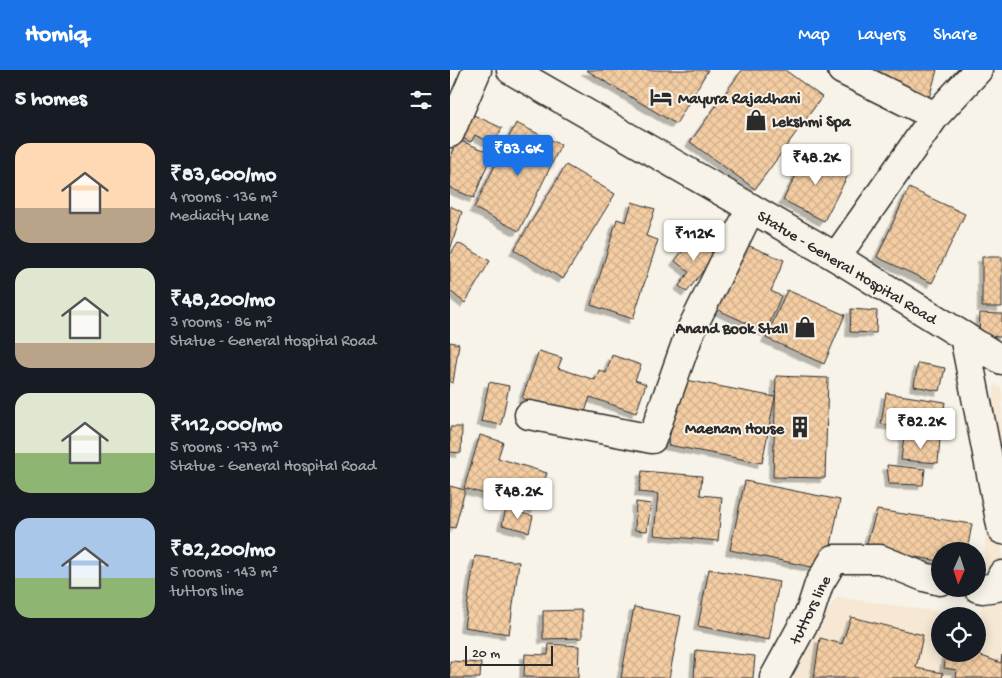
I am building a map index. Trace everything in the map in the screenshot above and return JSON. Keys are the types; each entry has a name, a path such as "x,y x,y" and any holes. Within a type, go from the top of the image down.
{"street":[{"path":"450,133 477,70"},
{"name":"Statue - General Hospital Road","path":"511,70 836,257 964,336 999,355"},
{"path":"842,70 935,116"},
{"path":"836,257 935,116 978,70"},
{"path":"529,416 652,439 690,332 751,208"},
{"path":"964,336 1002,530"},
{"name":"tuttors line","path":"774,678 810,612 819,584 834,559 880,559 924,578 931,579"},
{"path":"986,588 997,587 1002,575"}],"shaded area":[{"path":"994,384 1002,389 1002,678 789,678 803,647 837,597 931,611 931,662 986,662 986,607 982,607 982,598 986,598 985,542"}],"building":[{"name":"Mayura Rajadhani","path":"586,70 708,70 676,124"},
{"name":"Lekshmi Spa","path":"742,70 785,70 822,97 755,189 690,142"},
{"path":"879,70 937,70 929,98 875,83"},
{"path":"467,112 502,128 494,144 475,135 471,142 456,135"},
{"path":"516,123 561,145 519,231 474,208"},
{"path":"458,140 492,153 474,198 450,188 450,159"},
{"path":"809,151 849,173 824,221 783,200"},
{"path":"566,165 615,194 563,279 514,250"},
{"path":"909,188 965,214 932,283 877,257"},
{"path":"632,202 655,209 646,236 658,240 633,319 591,305 617,219 626,222"},
{"path":"450,206 462,212 450,250"},
{"path":"692,238 715,255 687,292 679,286 689,272 675,261"},
{"path":"458,243 490,261 465,303 450,291 450,255"},
{"path":"747,245 784,260 771,291 781,296 766,332 714,308"},
{"path":"982,257 1002,257 1002,307 982,307"},
{"name":"Anand Book Stall","path":"787,290 845,315 824,364 766,338"},
{"path":"851,309 877,311 876,333 850,332"},
{"path":"980,313 1002,314 1002,337 979,336"},
{"path":"450,342 459,344 453,383 450,382"},
{"path":"539,351 562,358 558,368 595,380 599,370 606,373 612,355 641,365 635,380 646,384 636,413 590,397 583,418 522,398"},
{"path":"918,363 945,368 940,391 914,386"},
{"name":"Maenam House","path":"776,376 828,378 825,478 773,477"},
{"path":"681,379 775,397 762,463 668,445"},
{"path":"489,382 509,386 501,425 481,421"},
{"path":"886,393 945,402 941,432 881,424"},
{"path":"450,427 462,427 461,453 450,452"},
{"path":"480,435 503,442 498,458 547,473 536,509 464,488"},
{"path":"904,436 940,439 938,463 901,460"},
{"path":"887,465 925,469 923,485 889,484"},
{"path":"642,471 702,476 700,495 722,497 718,541 654,535 658,494 639,492"},
{"path":"745,481 840,500 826,570 730,550"},
{"path":"450,486 465,490 455,528 450,527"},
{"path":"636,502 651,504 647,531 635,530"},
{"path":"506,509 533,516 529,532 502,525"},
{"path":"877,510 972,524 969,542 931,542 931,560 865,549"},
{"path":"475,556 519,562 509,634 464,627"},
{"path":"709,569 779,582 769,640 698,626"},
{"path":"634,607 681,616 669,678 621,678"},
{"path":"582,610 582,638 543,639 543,611"},
{"path":"851,617 923,635 916,668 943,673 942,678 814,678 820,638 842,644"},
{"path":"549,644 579,646 578,678 524,677 525,654 548,655"},
{"path":"696,650 755,656 753,678 694,678"},
{"path":"1002,655 1002,678 956,678 957,670 944,668 945,662 986,662 986,658 1001,663"},
{"path":"450,661 481,663 480,678 450,678"}],"place":[{"name":"Mayura Rajadhani","path":"661,97"},
{"name":"Lekshmi Spa","path":"756,120"},
{"name":"Anand Book Stall","path":"805,327"},
{"name":"Maenam House","path":"800,427"}]}
